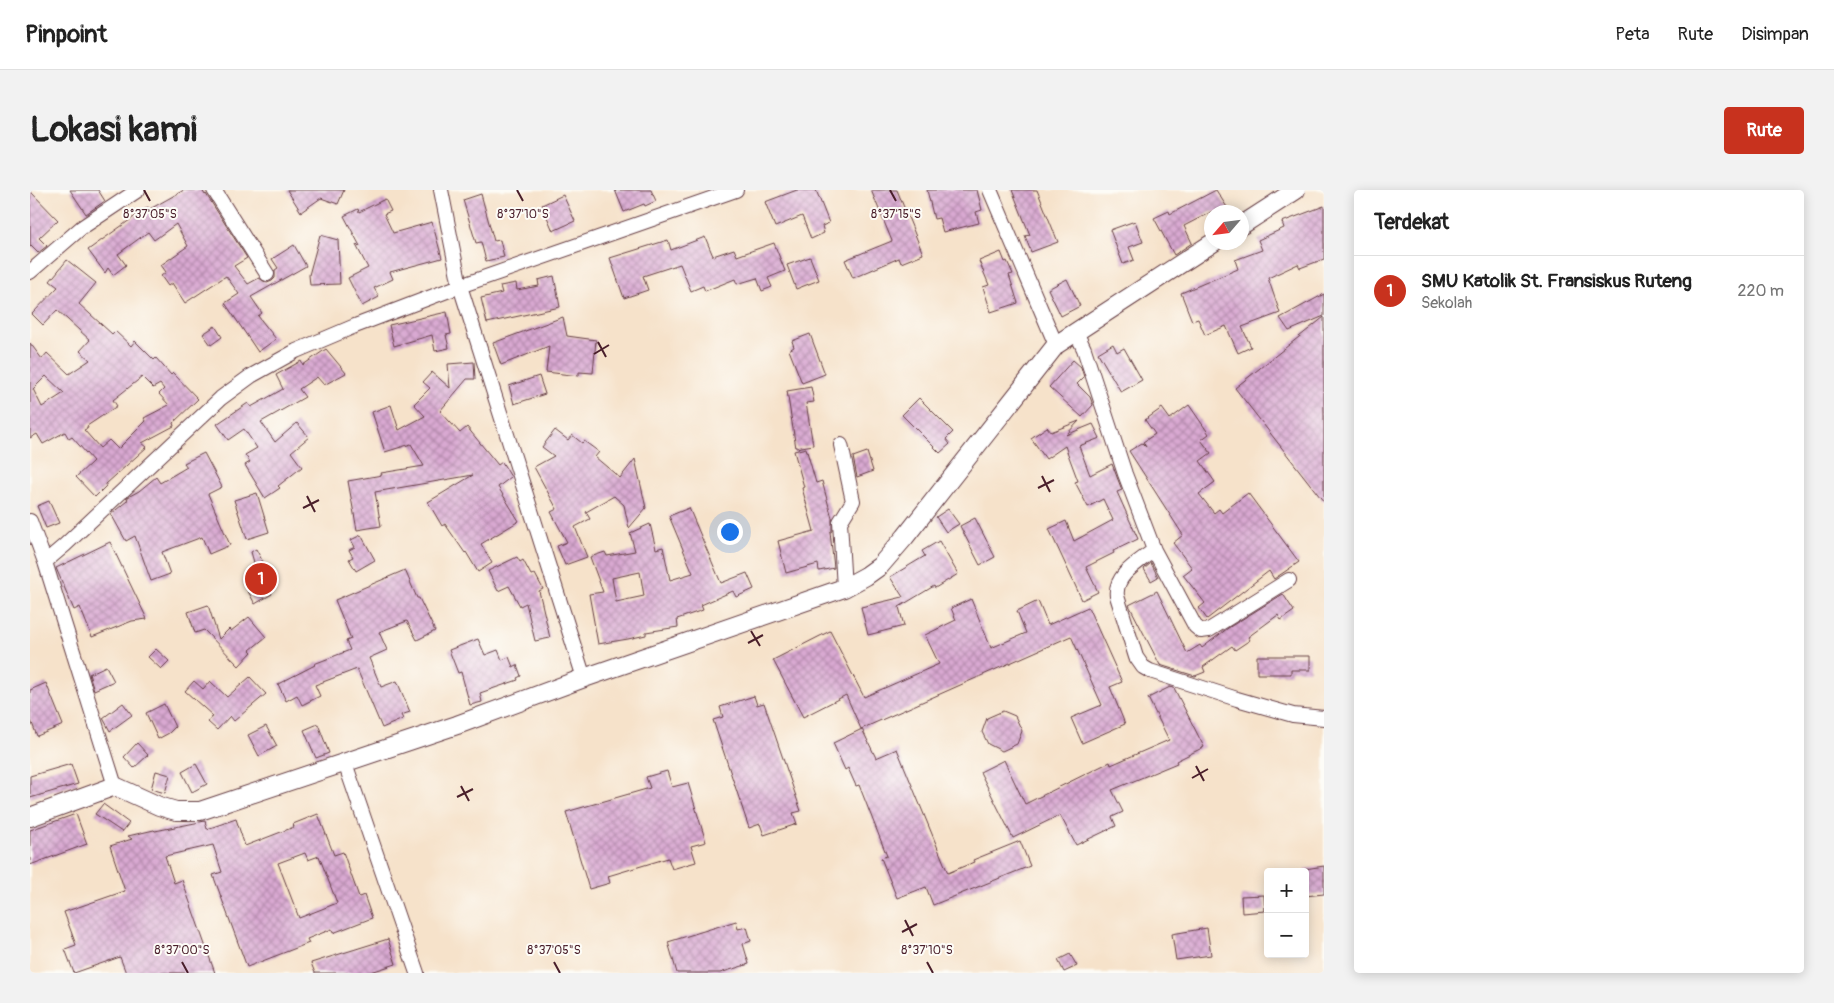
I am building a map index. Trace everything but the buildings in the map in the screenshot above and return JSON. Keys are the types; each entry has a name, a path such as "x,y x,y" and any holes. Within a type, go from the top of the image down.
{"street":[{"path":"30,272 81,228 138,190"},
{"path":"214,190 267,274"},
{"path":"441,190 460,286 584,678"},
{"path":"44,562 206,411 251,376 304,348 355,326 460,286 736,190"},
{"path":"990,190 1056,345"},
{"path":"1249,220 1296,190"},
{"path":"30,816 115,786 159,806 176,811 200,811 457,725 584,678 844,588 880,566 1056,345 1204,249"},
{"path":"1076,332 1090,366 1125,474 1154,550 1196,626 1205,632 1289,580"},
{"path":"841,445 853,502 840,522 844,588"},
{"path":"32,530 44,562 115,786"},
{"path":"1154,550 1121,578 1116,589 1136,657 1144,667 1150,671 1292,715 1324,718"},
{"path":"345,763 417,973"}],"place":[{"name":"SMU Katolik St. Fransiskus Ruteng","path":"261,579"}]}
